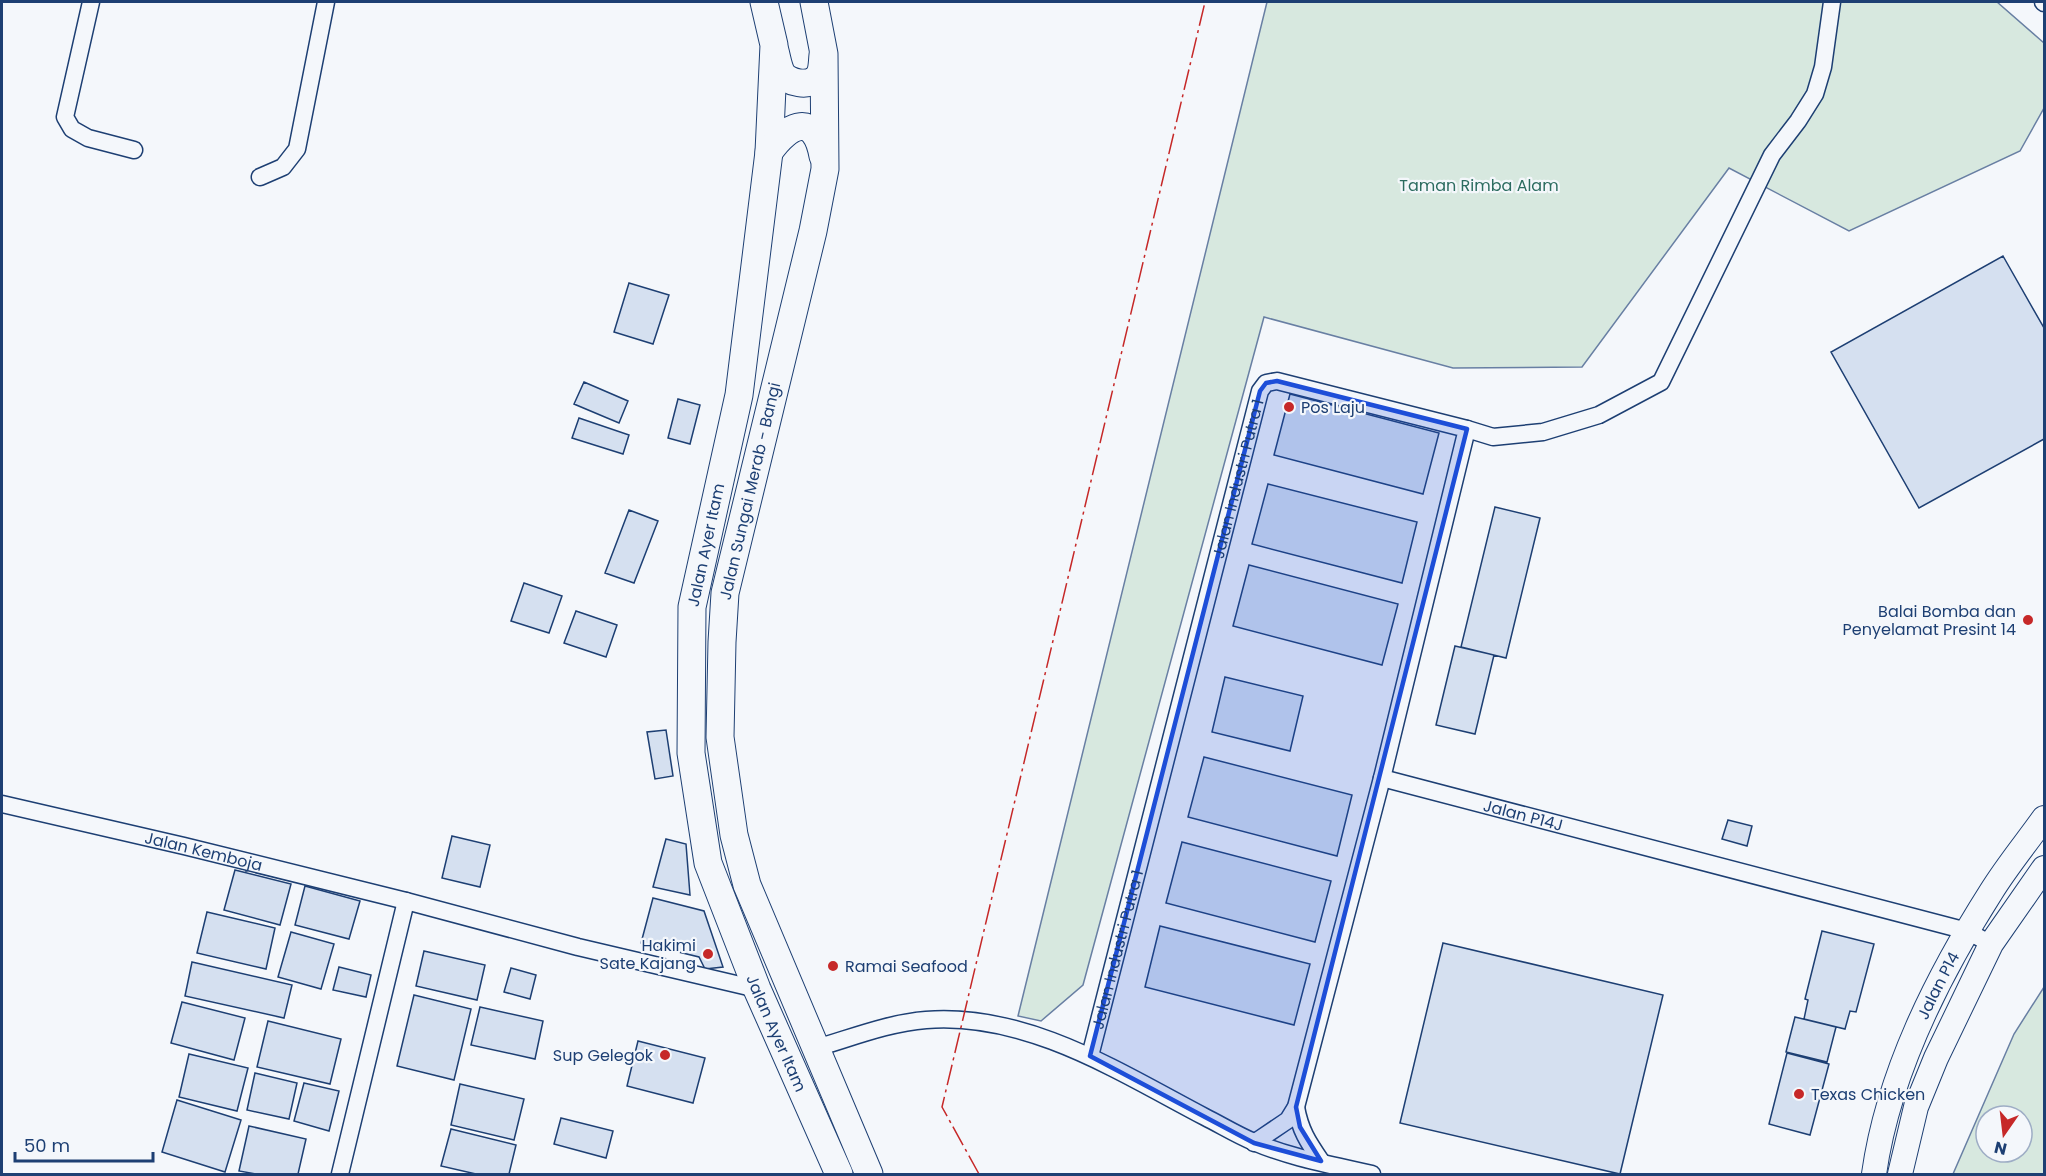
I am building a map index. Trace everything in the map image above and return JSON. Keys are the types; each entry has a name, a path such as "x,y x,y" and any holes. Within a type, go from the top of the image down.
{"main road":[{"name":"Jalan Ayer Itam","path":"764,2 774,45 769,152 739,395 692,607 691,753 708,863 757,989 839,1174"},
{"name":"Jalan Sungai Merab - Bangi","path":"785,977 747,885 734,835 720,736 722,642 725,593 813,231 825,169 824,54 814,2"},
{"path":"774,45 780,71 786,78 795,82 805,83 816,79 822,69 824,54"},
{"path":"769,152 784,133 793,128 802,127 811,130 817,136 825,169"},
{"name":"Jalan P14","path":"1874,1174 1892,1096 1944,970 1992,890 2044,818"},
{"name":"Jalan P14","path":"1900,1174 1916,1107 1936,1058 1991,944 2044,868"},
{"name":"Jalan Ayer Itam","path":"785,977 869,1174"}],"street":[{"path":"91,2 66,117 72,129 88,138 134,150"},
{"path":"260,177 283,167 297,149 326,2"},
{"name":"Jalan Industri Putra 1","path":"1090,1056 1260,391 1266,383 1277,381 1493,437 1543,432 1599,415 1661,382 1772,155 1815,94 1823,67 1832,2"},
{"path":"1254,1143 1288,1120 1296,1107 1382,777 1467,429"},
{"name":"Jalan P14J","path":"1382,777 1967,931 1991,944"},
{"name":"Jalan Kemboja","path":"2,804 406,901 578,947 757,989"},
{"path":"340,1174 406,901"},
{"path":"816,1048 892,1026 926,1020 971,1021 1010,1028 1090,1056 1254,1143 1372,1174"},
{"path":"1296,1107 1300,1126 1307,1142 1321,1161"}],"highlighted area":[{"path":"1277,381 1467,429 1296,1107 1300,1127 1321,1161 1254,1143 1090,1056 1260,391 1266,383"}],"green space":[{"name":"Taman Rimba Alam","path":"1267,2 1997,2 2044,43 2044,108 2020,151 1849,231 1729,168 1582,367 1453,368 1264,317 1083,985 1041,1021 1018,1016"},
{"path":"2044,987 2044,1174 1953,1174 1974,1126 1974,1164 2034,1164 2034,1104 1984,1104 2014,1034"}],"building":[{"path":"2003,256 2044,328 2044,439 1919,508 1831,352"},
{"path":"629,283 669,295 653,344 614,332"},
{"path":"584,382 628,401 619,423 574,404"},
{"path":"1290,394 1439,433 1423,494 1274,455"},
{"path":"678,399 700,405 690,444 668,438"},
{"path":"579,418 629,435 623,454 572,438"},
{"path":"1268,484 1417,522 1402,583 1252,544"},
{"path":"1495,507 1540,518 1506,658 1461,647"},
{"path":"629,510 658,521 634,583 605,573"},
{"path":"1249,565 1398,604 1382,665 1233,626"},
{"path":"524,583 562,596 549,633 511,621"},
{"path":"576,611 617,625 606,657 564,643"},
{"path":"1455,646 1494,655 1475,734 1436,725"},
{"path":"1225,677 1303,696 1290,751 1212,732"},
{"path":"666,730 673,776 655,779 647,732"},
{"path":"1204,757 1352,795 1337,856 1188,817"},
{"path":"1728,820 1752,826 1747,846 1722,839"},
{"path":"452,836 490,845 480,887 442,878"},
{"path":"666,839 686,844 690,895 653,887"},
{"path":"1182,842 1331,881 1315,942 1166,903"},
{"path":"235,870 291,884 280,925 224,910"},
{"path":"305,886 360,901 349,939 295,925"},
{"path":"653,898 704,911 723,967 705,969 699,957 641,943"},
{"path":"207,912 275,928 266,969 197,953"},
{"path":"1160,926 1310,964 1294,1025 1145,987"},
{"path":"1822,931 1874,944 1856,1012 1850,1011 1845,1029 1804,1019 1808,1000 1805,999"},
{"path":"291,932 334,944 321,989 278,977"},
{"path":"1443,943 1663,995 1620,1174 1400,1123"},
{"path":"424,951 485,965 477,1000 416,986"},
{"path":"192,962 292,985 284,1018 185,996"},
{"path":"339,967 371,975 366,997 333,990"},
{"path":"511,968 536,975 530,999 504,992"},
{"path":"414,995 471,1009 454,1080 397,1066"},
{"path":"182,1002 245,1018 234,1060 171,1043"},
{"path":"480,1007 543,1021 535,1059 471,1045"},
{"path":"1795,1017 1836,1027 1827,1062 1786,1052"},
{"path":"268,1021 341,1039 330,1084 257,1067"},
{"path":"638,1041 705,1058 693,1103 627,1086"},
{"name":"Texas Chicken","path":"1787,1053 1829,1064 1810,1135 1769,1124"},
{"path":"189,1054 248,1068 237,1111 179,1097"},
{"path":"255,1073 297,1083 289,1119 247,1110"},
{"path":"304,1083 339,1091 329,1131 294,1121"},
{"path":"460,1084 524,1099 514,1140 451,1125"},
{"path":"177,1100 241,1120 225,1172 162,1152"},
{"path":"561,1118 613,1131 606,1158 554,1144"},
{"path":"249,1126 306,1139 298,1174 256,1174 239,1171"},
{"path":"451,1129 516,1145 509,1174 476,1174 441,1166"}],"power":[{"path":"979,1174 942,1107 1205,2"}],"place":[{"name":"Pos Laju","path":"1289,407"},
{"name":"Balai Bomba dan Penyelamat Presint 14","path":"2028,620"},
{"name":"Hakimi Sate Kajang","path":"708,954"},
{"name":"Ramai Seafood","path":"833,966"},
{"name":"Sup Gelegok","path":"665,1055"},
{"name":"Texas Chicken","path":"1799,1094"}]}
